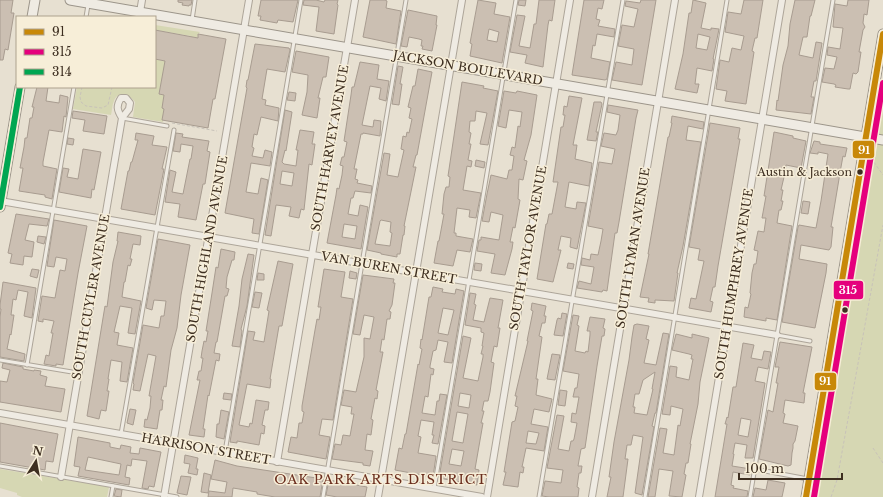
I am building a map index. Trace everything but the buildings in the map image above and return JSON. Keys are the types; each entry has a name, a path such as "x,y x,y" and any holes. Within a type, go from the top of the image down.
{"street":[{"path":"32,16 35,0"},
{"name":"JACKSON BOULEVARD","path":"70,0 883,140"},
{"path":"140,12 142,0"},
{"name":"SOUTH HIGHLAND AVENUE","path":"164,496 249,0"},
{"name":"SOUTH HARVEY AVENUE","path":"277,462 354,0"},
{"path":"378,497 462,0"},
{"name":"SOUTH TAYLOR AVENUE","path":"487,497 570,0"},
{"name":"SOUTH LYMAN AVENUE","path":"592,497 675,0"},
{"name":"SOUTH HUMPHREY AVENUE","path":"699,497 782,0"},
{"path":"806,497 883,34"},
{"path":"0,203 20,88"},
{"name":"SOUTH CUYLER AVENUE","path":"61,477 122,118"},
{"name":"VAN BUREN STREET","path":"0,203 52,210 777,335"},
{"name":"HARRISON STREET","path":"0,413 482,497"}],"lane":[{"path":"192,21 195,0"},
{"path":"225,452 301,0"},
{"path":"323,497 406,0"},
{"path":"434,489 516,0"},
{"path":"539,497 623,0"},
{"path":"645,497 727,0"},
{"path":"750,497 833,0"},
{"path":"86,16 88,3"},
{"path":"26,365 74,88"},
{"path":"122,118 169,124"},
{"path":"121,434 174,130"},
{"path":"777,335 810,341"},
{"path":"0,360 78,373"},
{"path":"0,466 164,496 177,497"},
{"path":"760,470 809,479"},
{"path":"111,497 113,486"}],"path":[{"path":"82,88 80,97 86,106 102,108 108,105 112,88"},
{"path":"169,124 217,131"},
{"path":"870,157 883,175"},
{"path":"831,497 837,480 883,226"},
{"path":"874,448 883,463"}],"green space":[{"path":"156,25 200,32 198,34 196,46 189,45 191,36 156,30"},
{"path":"156,59 163,61 166,59 159,94 164,95 163,122 133,117 135,102 130,97 124,95 116,98 111,115 73,109 77,88 156,88"},
{"path":"883,94 883,497 815,497"},
{"path":"0,469 109,487 107,497 22,497 17,495 17,493 0,488"}],"transit line":[{"name":"91","path":"806,497 883,34"},
{"name":"315","path":"814,497 883,83"},
{"name":"314","path":"0,207 20,88"}],"place":[{"name":"Austin & Jackson","path":"860,172"}],"district":[{"name":"OAK PARK ARTS DISTRICT","path":"381,479"}]}
